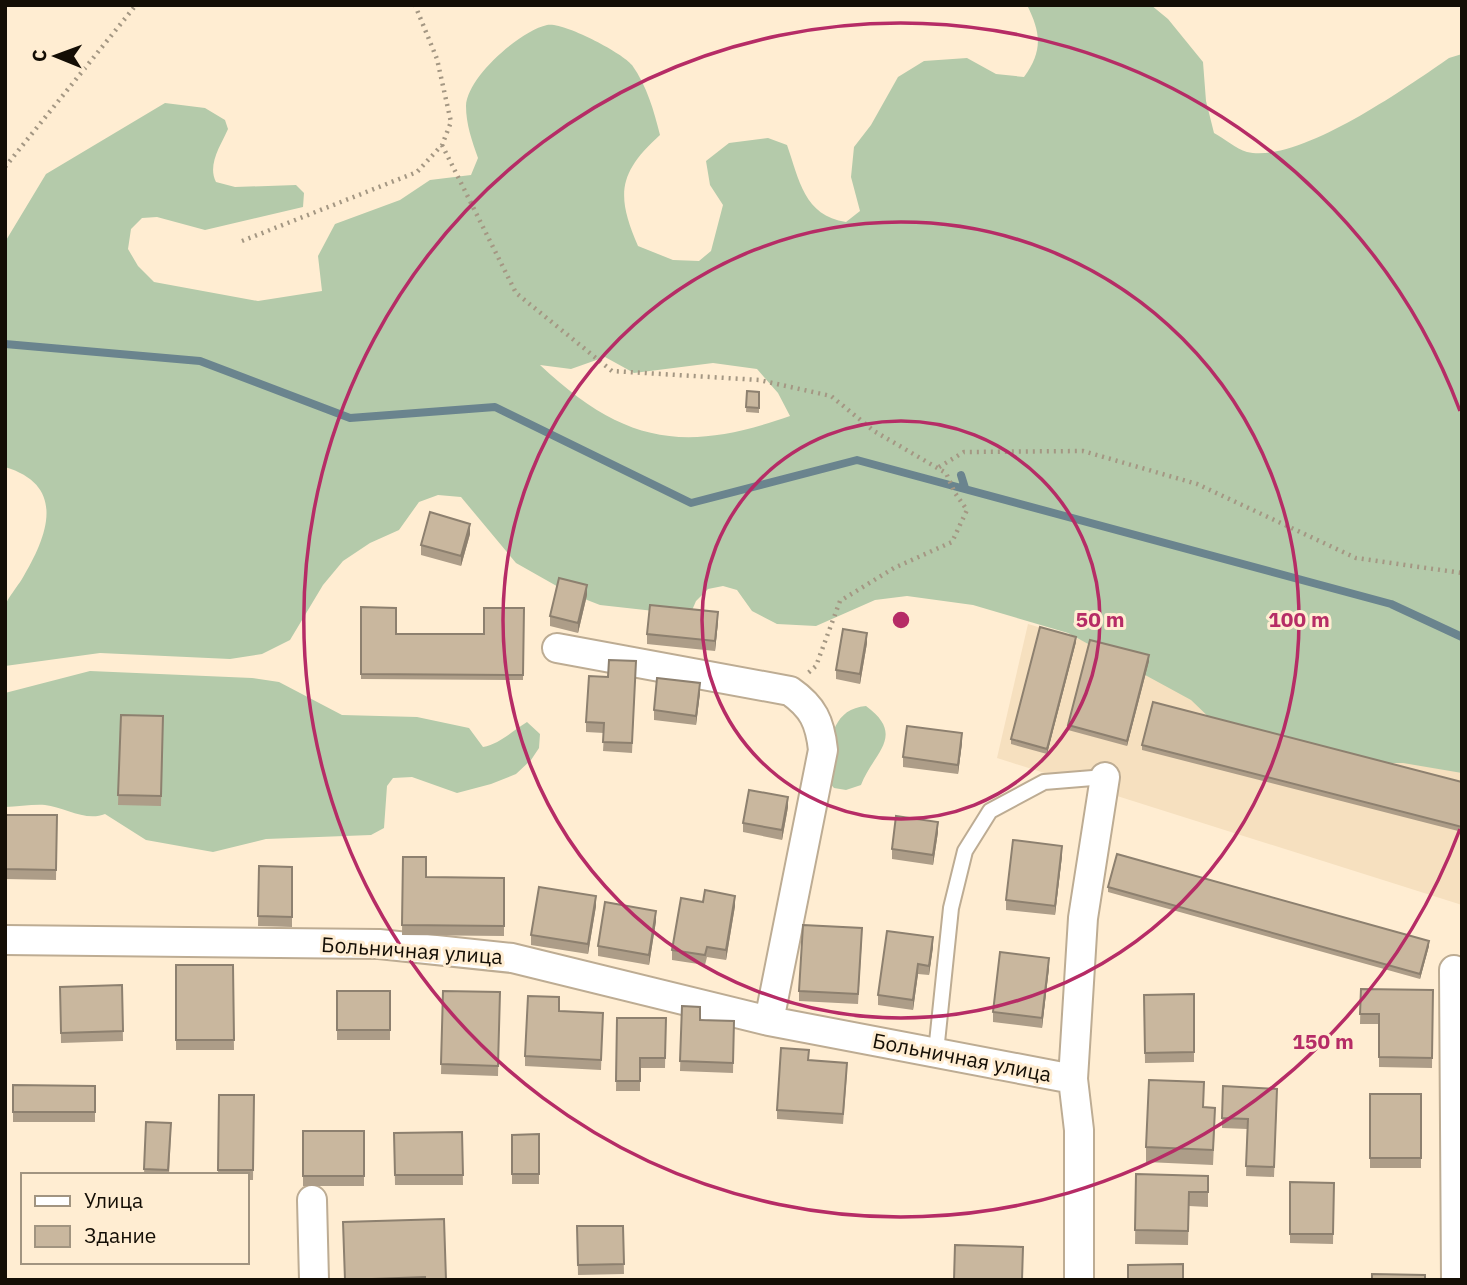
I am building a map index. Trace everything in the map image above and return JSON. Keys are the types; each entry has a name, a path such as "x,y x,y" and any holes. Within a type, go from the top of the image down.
{"street":[{"path":"557,648 790,691 807,703 820,724 822,750 769,1021"},
{"path":"1079,1280 1079,1130 1073,1079 1083,918 1105,777"},
{"name":"Больничная улица","path":"5,940 379,944 512,958 769,1021 1073,1079"},
{"path":"1454,970 1456,1280"},
{"path":"312,1200 314,1280"}],"lane":[{"path":"936,1052 951,908 965,851 989,811 1044,782 1105,777"}],"path":[{"path":"5,167 136,5"},
{"path":"242,241 417,172 442,145 451,122 437,59 415,5"},
{"path":"442,145 516,293 612,371 759,380 831,396 874,431 946,472 955,493 967,510 952,542 894,568 840,601 816,666 790,691"},
{"path":"938,468 964,452 1083,451 1197,484 1356,558 1462,573"}],"shaded area":[{"path":"1028,624 1462,753 1462,905 997,758"}],"green space":[{"path":"1027,5 1151,5 1168,19 1203,62 1206,101 1214,133 1247,152 1269,153 1323,135 1380,104 1449,58 1462,54 1462,773 1403,763 1340,763 1216,724 1191,700 1068,633 973,605 907,596 875,600 816,626 777,624 752,611 737,590 723,586 708,589 696,601 690,615 600,605 569,593 516,563 461,497 438,495 419,502 399,530 370,543 343,561 323,585 290,640 262,654 230,659 100,653 5,666 5,606 39,546 46,514 45,500 38,487 25,476 5,467 5,242 46,174 165,103 205,108 225,120 228,129 214,162 216,182 235,187 296,185 304,193 303,207 205,230 157,217 142,218 131,229 128,249 138,266 154,282 258,301 322,291 318,256 335,224 400,200 430,180 471,175 478,158 468,126 466,106 475,82 497,57 523,36 547,25 555,25 605,46 632,65 642,81 660,135 636,161 629,173 624,198 631,228 638,246 673,260 699,261 711,251 723,205 710,185 706,161 729,143 768,138 787,145 800,183 812,204 832,218 846,222 860,211 851,177 854,147 871,125 898,77 924,61 967,58 996,74 1024,77 1034,59 1038,42 1035,24","holes":["605,357 634,373 713,363 757,369 778,393 790,416 717,435 686,437 656,434 627,425 599,411 540,365 571,369"]},
{"path":"90,671 252,678 279,682 342,715 417,717 469,728 483,747 500,740 527,722 540,734 539,748 516,774 457,793 412,777 393,778 387,786 384,828 371,835 266,839 213,852 146,840 105,814 83,815 45,805 5,807 5,693"},
{"path":"866,706 884,726 886,736 883,745 861,785 846,790 834,788 824,777 833,731 845,714"}],"building":[{"path":"747,391 759,392 759,408 746,407"},
{"path":"430,512 470,524 461,556 421,545"},
{"path":"559,578 587,585 578,623 550,616"},
{"path":"650,605 718,612 715,641 647,634"},
{"path":"361,607 396,608 396,634 484,634 484,608 524,608 523,675 361,674"},
{"path":"1040,627 1076,637 1047,749 1011,739"},
{"path":"843,629 867,633 860,674 836,670"},
{"path":"1090,640 1149,655 1127,741 1068,725"},
{"path":"609,660 636,661 632,743 603,742 604,723 586,722 589,676 608,677"},
{"path":"657,678 700,683 696,716 654,710"},
{"path":"1153,702 1462,782 1462,827 1142,745"},
{"path":"121,715 163,716 161,796 118,795"},
{"path":"907,726 962,733 958,765 903,757"},
{"path":"749,790 788,797 782,830 743,823"},
{"path":"5,815 57,815 56,870 5,869"},
{"path":"896,816 938,822 933,855 892,849"},
{"path":"1013,840 1062,846 1055,906 1006,900"},
{"path":"1117,854 1429,941 1420,974 1108,887"},
{"path":"403,857 426,857 426,877 504,878 504,926 402,925"},
{"path":"259,866 292,867 292,917 258,916"},
{"path":"539,887 596,896 588,944 531,935"},
{"path":"705,890 735,896 726,950 707,947 705,955 672,950 681,898 703,902"},
{"path":"605,902 656,911 649,955 598,946"},
{"path":"803,925 862,928 858,994 799,991"},
{"path":"887,931 933,937 929,966 918,964 913,1000 878,995"},
{"path":"1000,952 1049,958 1042,1018 993,1012"},
{"path":"176,965 233,965 234,1040 176,1040"},
{"path":"122,985 123,1031 61,1033 60,987"},
{"path":"1361,989 1433,990 1432,1058 1379,1057 1379,1014 1360,1014"},
{"path":"337,991 390,991 390,1030 337,1030"},
{"path":"443,991 500,992 498,1066 441,1064"},
{"path":"1194,994 1194,1052 1145,1053 1144,995"},
{"path":"528,996 559,997 559,1011 603,1013 601,1060 525,1056"},
{"path":"682,1006 700,1007 700,1020 734,1021 733,1063 680,1061"},
{"path":"617,1018 666,1018 665,1058 640,1058 640,1081 616,1081"},
{"path":"781,1048 809,1050 808,1060 847,1063 843,1114 777,1110"},
{"path":"1149,1080 1204,1082 1203,1107 1215,1108 1213,1150 1146,1147"},
{"path":"13,1085 95,1086 95,1112 13,1112"},
{"path":"1223,1086 1277,1089 1274,1167 1246,1166 1248,1119 1222,1118"},
{"path":"1370,1094 1421,1094 1421,1158 1370,1158"},
{"path":"219,1095 254,1095 253,1170 218,1170"},
{"path":"146,1122 171,1123 168,1170 144,1169"},
{"path":"303,1131 364,1131 364,1176 303,1176"},
{"path":"462,1132 463,1175 395,1175 394,1133"},
{"path":"539,1134 539,1174 512,1174 512,1135"},
{"path":"1136,1174 1208,1176 1208,1192 1189,1192 1188,1231 1135,1230"},
{"path":"1290,1182 1334,1183 1333,1234 1290,1234"},
{"path":"444,1219 446,1280 425,1280 425,1277 345,1280 343,1222"},
{"path":"577,1226 623,1226 624,1264 578,1265"},
{"path":"955,1245 1023,1247 1022,1280 954,1280"},
{"path":"1183,1264 1183,1280 1128,1280 1128,1265"},
{"path":"1372,1274 1425,1275 1425,1280 1372,1280"}],"waterway":[{"path":"5,344 200,361 350,418 495,407 691,503 857,460 1391,604 1462,637"},
{"path":"961,475 965,488"}]}
